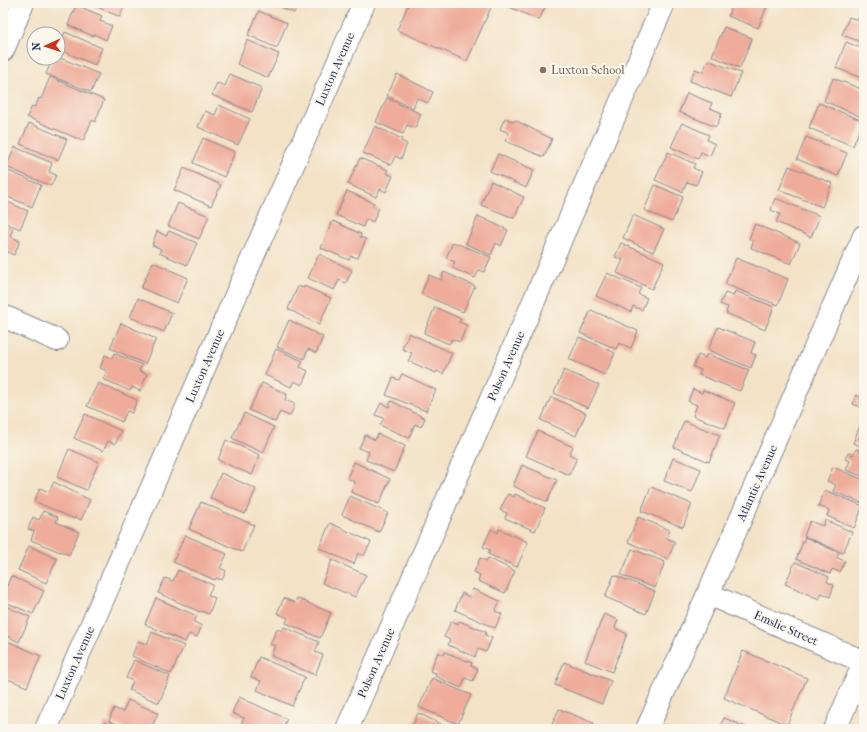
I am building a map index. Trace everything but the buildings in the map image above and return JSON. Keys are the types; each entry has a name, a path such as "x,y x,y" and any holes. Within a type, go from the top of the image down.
{"street":[{"path":"3,50 23,3"},
{"name":"Luxton Avenue","path":"46,729 364,3"},
{"name":"Polson Avenue","path":"347,729 664,3"},
{"name":"Atlantic Avenue","path":"647,729 708,594 864,236"},
{"path":"3,316 57,340"},
{"name":"Emslie Street","path":"708,594 864,663"},
{"path":"835,729 864,663"}],"place":[{"name":"Luxton School","path":"543,70"}]}
